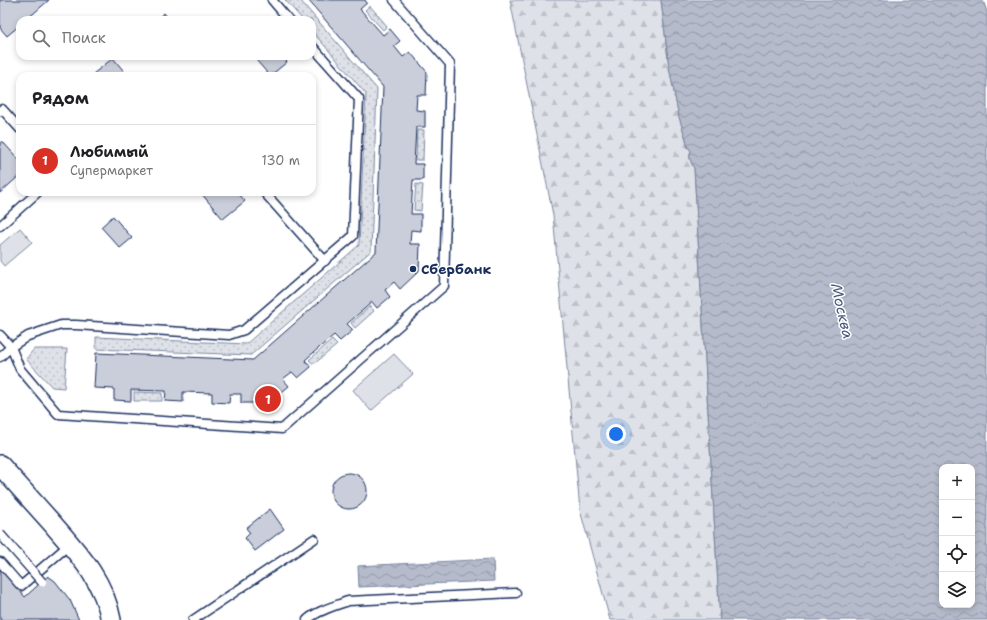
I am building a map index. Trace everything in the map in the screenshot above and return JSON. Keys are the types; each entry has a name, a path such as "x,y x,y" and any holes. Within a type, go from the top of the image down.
{"street":[{"path":"0,464 70,544 92,572 104,594 111,620"}],"lane":[{"path":"272,0 286,16"},
{"path":"0,335 11,347 20,369 58,414 282,428 444,286 450,64 394,0"},
{"path":"0,357 11,347 28,336 61,325 229,335 244,330 353,236 359,99 316,51"},
{"path":"0,111 2,109 16,125"},
{"path":"0,226 34,196"},
{"path":"268,196 325,260"},
{"path":"0,534 42,582"},
{"path":"193,620 314,539"},
{"path":"0,562 21,586 70,544"},
{"path":"307,620 323,610 348,601 516,593"}],"green space":[{"path":"285,0 300,0 314,16 299,16"},
{"path":"510,0 661,0 669,67 679,117 688,148 689,147 691,151 690,157 694,168 720,620 610,620 580,510 553,215"},
{"path":"370,6 387,26 383,30 365,10"},
{"path":"316,18 377,89 371,251 251,355 96,349 96,337 246,344 359,245 366,94 316,36"},
{"path":"417,130 424,130 423,160 416,160"},
{"path":"416,184 423,185 421,211 414,210"},
{"path":"20,228 32,242 4,266 0,261 0,245"},
{"path":"370,306 374,311 355,328 351,323"},
{"path":"332,340 337,345 314,364 309,360"},
{"path":"34,349 67,349 64,388 52,387 26,359"},
{"path":"394,354 413,374 371,411 353,390"},
{"path":"134,392 162,393 162,401 134,401"}],"water":[{"name":"Москва","path":"661,0 983,0 987,12 987,620 720,620 694,168 690,157 691,151 688,148 679,117 669,67"},
{"path":"493,559 494,581 359,587 358,566"}],"building":[{"path":"0,0 49,0 31,16 16,16 16,28 7,36 0,28"},
{"path":"308,0 365,0 367,3 360,9 383,35 390,29 400,41 394,46 403,57 410,52 427,72 426,95 417,95 416,110 425,111 425,127 416,127 414,164 423,164 423,180 413,180 411,214 421,214 421,231 411,230 410,244 420,244 419,271 400,289 394,282 385,290 390,297 377,308 372,302 347,324 353,330 340,341 334,335 305,360 311,367 298,378 292,372 283,379 289,386 269,403 241,403 241,394 230,394 229,403 212,402 212,393 183,392 183,402 165,401 166,391 131,390 131,401 114,400 114,389 94,388 96,353 253,360 376,252 383,87"},
{"path":"110,60 115,60 125,72 96,72"},
{"path":"256,60 285,60 287,62 275,72 266,72"},
{"path":"2,141 16,157 16,179 0,193 0,143"},
{"path":"203,196 241,196 245,201 223,219"},
{"path":"113,216 132,238 120,248 101,227"},
{"path":"353,473 362,478 366,484 366,498 362,504 353,509 345,509 336,504 332,498 331,487 336,478 342,474"},
{"path":"270,509 284,529 255,551 245,538 250,533 246,528"},
{"path":"0,568 25,597 48,576 55,581 70,600 79,620 0,620"}],"place":[{"name":"Сбербанк","path":"413,269"},
{"name":"Любимый","path":"268,399"}]}
